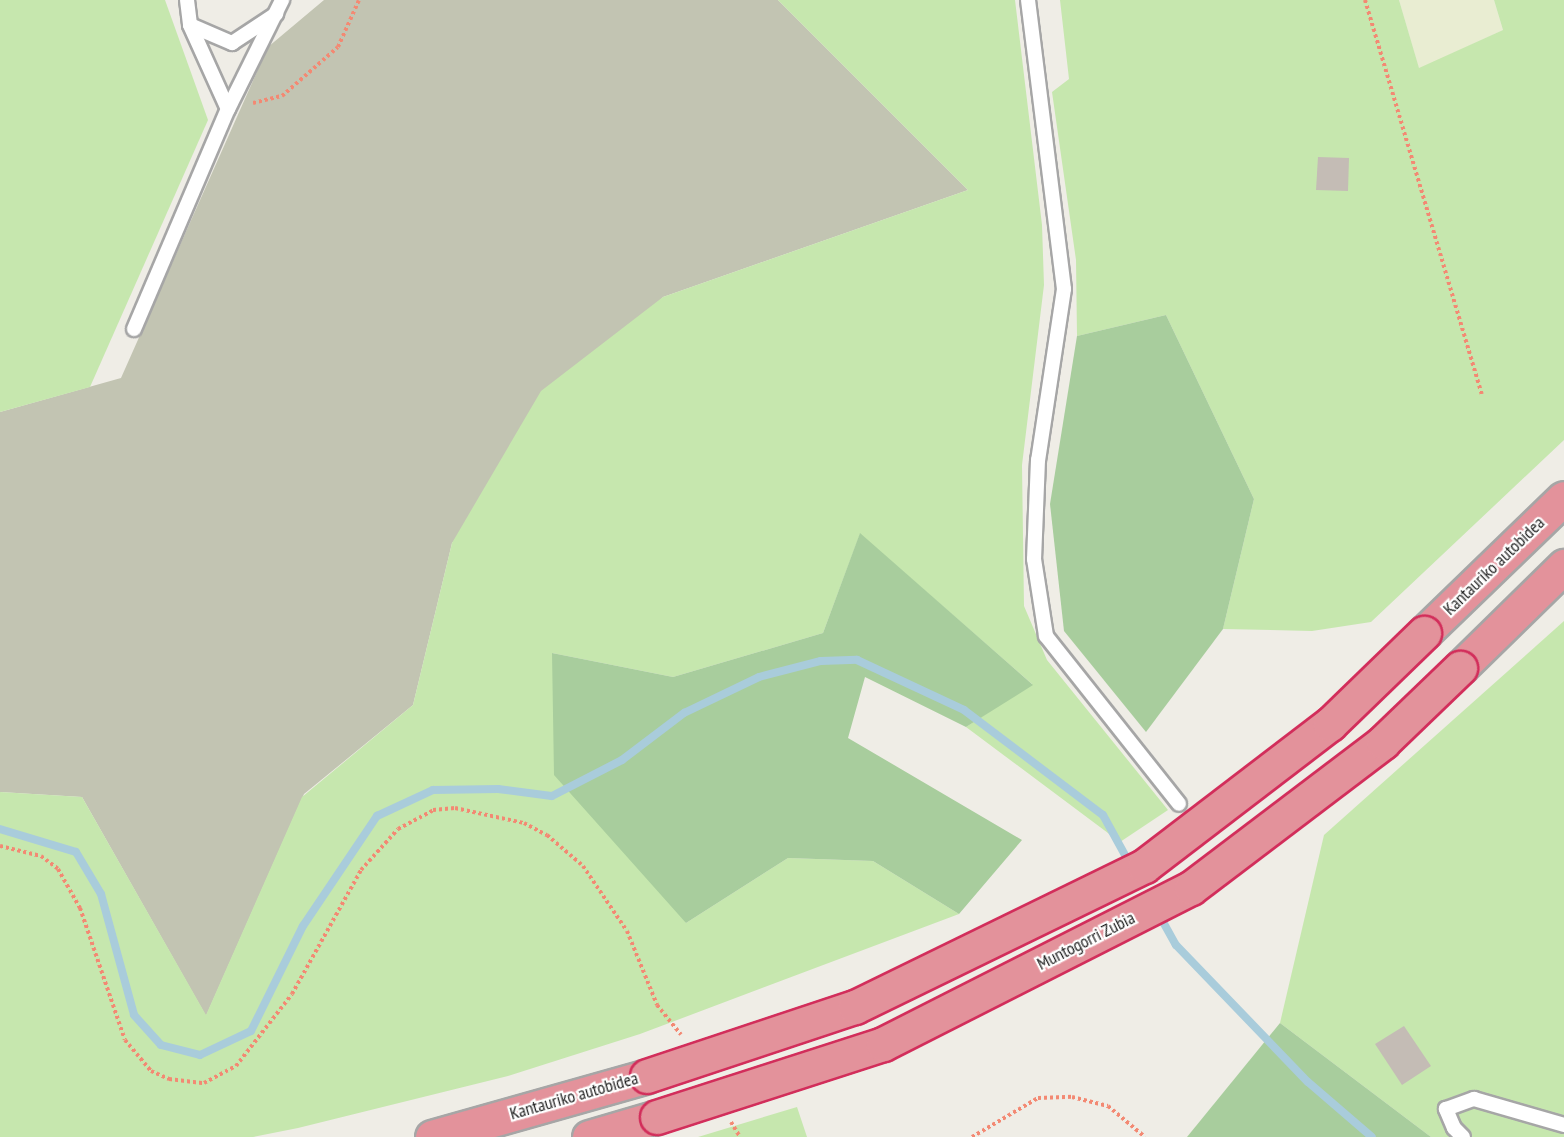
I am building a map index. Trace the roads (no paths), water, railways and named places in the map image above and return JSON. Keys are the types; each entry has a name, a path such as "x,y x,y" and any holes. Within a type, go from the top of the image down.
{"highway":[{"name":"Kantauriko autobidea","path":"432,1137 647,1076 855,1007 1144,866 1330,724 1564,498"},
{"name":"Muntogorri Zubia","path":"589,1137 883,1044 1191,888 1383,742 1564,566"}],"lane":[{"path":"187,0 190,25 228,109"},
{"path":"1028,0 1064,289 1038,460 1034,559 1046,636 1179,804"},
{"path":"190,25 232,43 280,6"},
{"path":"134,329 228,109 280,6"},
{"path":"1464,1137 1454,1128 1446,1109 1474,1099 1564,1125"}],"waterway":[{"path":"0,829 76,852 101,894 134,1015 161,1045 200,1055 251,1031 303,926 377,816 433,790 498,789 552,796 622,760 684,713 759,677 821,661 857,660 964,710 1103,815 1131,866"},
{"path":"1157,911 1176,945 1308,1082 1372,1137"}]}
